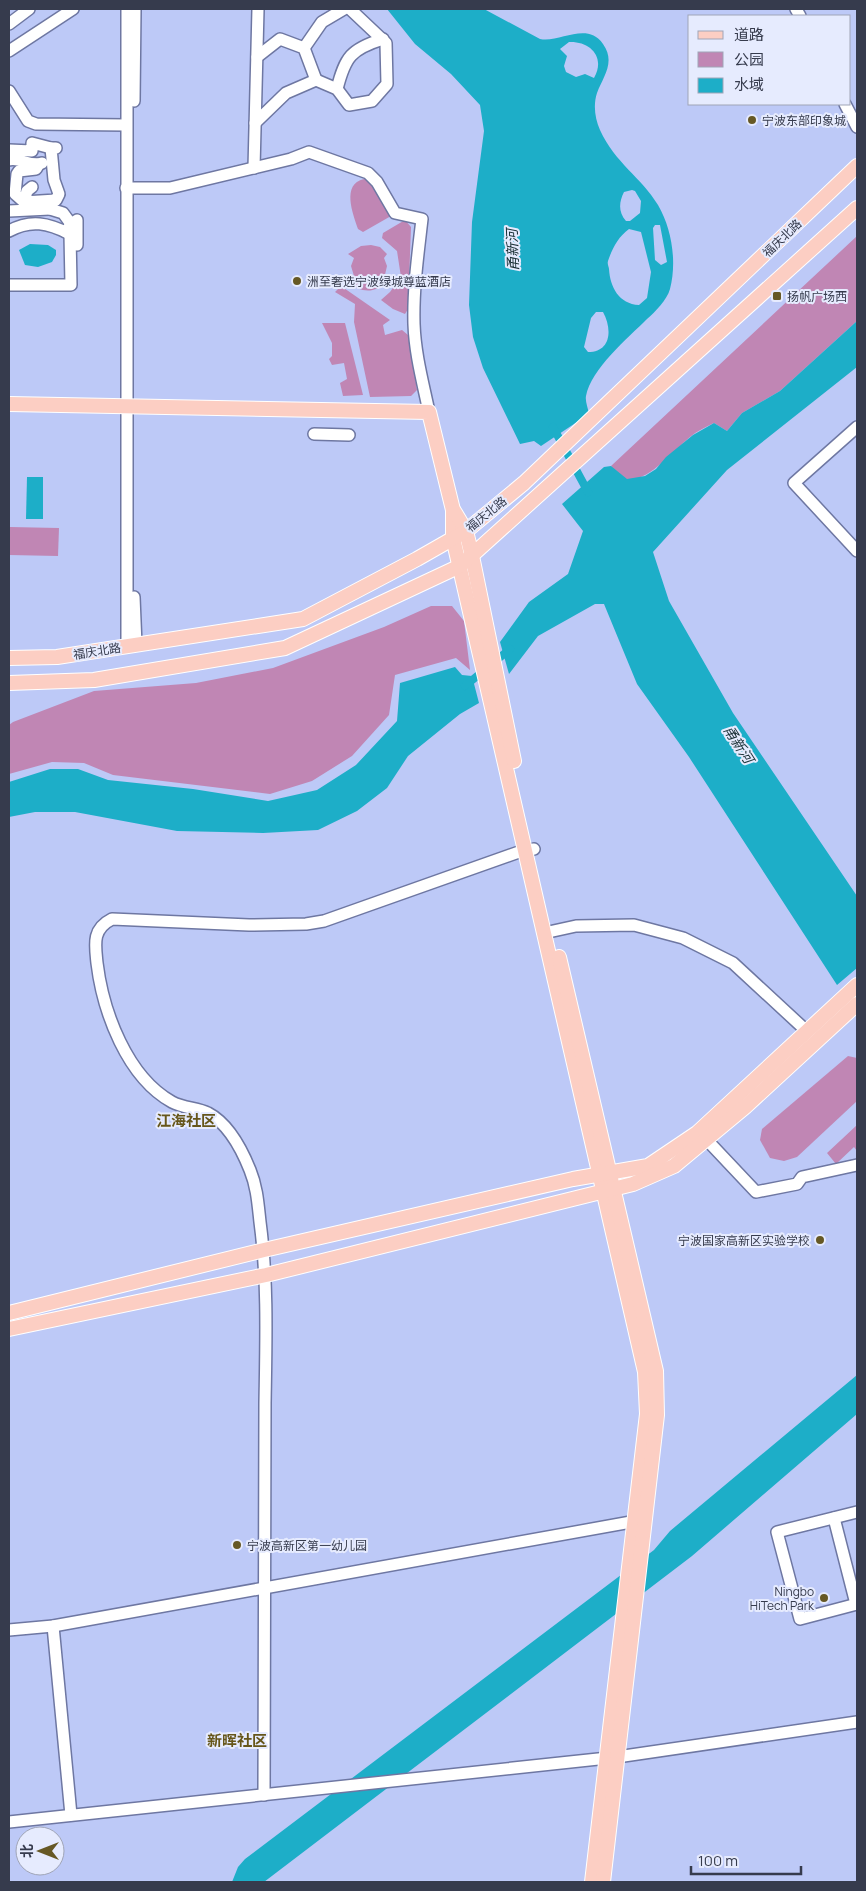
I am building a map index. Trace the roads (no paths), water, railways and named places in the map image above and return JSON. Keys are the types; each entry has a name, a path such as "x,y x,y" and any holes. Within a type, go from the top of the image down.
{"main road":[{"name":"福庆北路","path":"9,658 57,658 303,619 466,531 524,483 593,419 857,166"},
{"name":"福庆北路","path":"9,683 94,680 285,648 460,566 606,432 857,208"},
{"path":"9,404 429,412 453,510 453,538 481,660 493,684"},
{"path":"453,510 466,531 472,556 492,648 493,684 605,1173 645,1372 647,1414 640,1520 612,1758 602,1882"},
{"path":"9,1313 264,1250 605,1173 648,1166 697,1133 849,1006 857,985"},
{"path":"9,1329 266,1275 633,1184 674,1166 706,1139 809,1039"},
{"path":"592,1882 612,1758"}],"street":[{"path":"9,24 29,9"},
{"path":"9,51 73,9"},
{"path":"127,9 126,125 129,188 131,646"},
{"path":"129,188 136,9"},
{"path":"254,168 258,9"},
{"path":"304,48 322,22 344,9"},
{"path":"304,48 316,80 337,89 349,105 372,101 387,84 386,44 350,9"},
{"path":"337,89 343,65 361,46 383,39"},
{"path":"257,58 280,40 304,48"},
{"path":"255,123 286,93 316,80"},
{"path":"9,91 28,121 36,124 126,125"},
{"path":"846,105 857,126"},
{"path":"9,150 32,151 32,143 54,148 52,166 60,194 52,204 9,211"},
{"path":"129,188 170,188 291,159 309,152 368,173 377,182 395,213 422,220 417,262 414,324 418,360 429,412"},
{"path":"9,160 39,164 43,162 52,166"},
{"path":"9,285 71,285 70,234 63,213 52,204 24,202 15,194 19,171 36,169 39,164"},
{"path":"24,202 27,191 32,187"},
{"path":"9,231 33,222 68,228"},
{"path":"857,427 794,483 857,551"},
{"path":"314,434 349,435"},
{"path":"264,1795 266,1275 255,1186 250,1170 227,1128 211,1114 174,1103 162,1095 129,1057 117,1038 98,972 95,943 97,931 103,923 112,919 285,926 324,921 530,850"},
{"path":"549,934 585,930 638,931 686,945 729,968 809,1039"},
{"path":"706,1139 756,1192 797,1184 802,1177 857,1165"},
{"path":"834,1518 857,1604 800,1619 777,1532 857,1512"},
{"path":"9,1630 53,1626 640,1520"},
{"path":"53,1626 71,1816"},
{"path":"9,1822 612,1758 857,1722"}],"water":[{"path":"387,9 484,9 540,39 581,33 597,37 607,51 608,57 607,69 595,102 598,126 613,152 651,195 667,224 672,246 673,268 670,289 666,297 657,309 611,354 595,375 586,396 589,414 541,446 534,441 520,444 483,368 473,337 469,305 472,222 484,131 480,105 451,74 415,44","holes":["569,42 577,42 589,47 597,57 598,63 594,78 585,74 576,77 566,72 564,66 567,56 560,49","635,191 641,201 640,213 630,221 626,221 623,218 621,211 620,203 624,192","655,225 660,225 667,262 661,265 655,260 653,228","629,229 641,232 651,272 647,298 639,305 632,304 621,298 611,282 608,261 622,236","596,312 603,312 609,332 606,344 596,351 588,352 584,347 591,318"]},
{"path":"30,244 48,245 56,250 56,255 52,262 38,267 25,265 19,250"},
{"path":"857,321 857,367 727,470 653,552 669,601 733,713 857,896 857,968 837,985 689,757 637,684 604,604 595,604 538,636 509,674 500,642 529,602 568,574 583,531 562,504 604,467 611,466 627,479 645,476 656,469 666,457 693,435 714,423 727,431 742,413 780,391"},
{"path":"27,477 43,477 43,519 26,519"},
{"path":"455,667 462,675 472,676 479,703 460,714 408,756 387,788 357,811 318,830 263,833 177,831 75,812 35,812 9,817 9,782 50,769 78,769 108,780 193,789 268,801 317,790 356,765 397,721 400,683"},
{"path":"857,1375 857,1414 692,1556 264,1882 232,1882 238,1867 245,1859 654,1550 670,1531"}],"waterway":[{"name":"甬新河","path":"553,427 588,492"},
{"path":"465,686 510,649"}],"place":[{"name":"宁波东部印象城","path":"752,120"},
{"name":"洲至奢选宁波绿城尊蓝酒店","path":"297,281"},
{"name":"扬帆广场西","path":"777,296"},
{"name":"宁波国家高新区实验学校","path":"820,1240"},
{"name":"宁波高新区第一幼儿园","path":"237,1545"},
{"name":"Ningbo HiTech Park","path":"824,1598"}],"district":[{"name":"江海社区","path":"186,1120"},
{"name":"新晖社区","path":"237,1740"}]}
